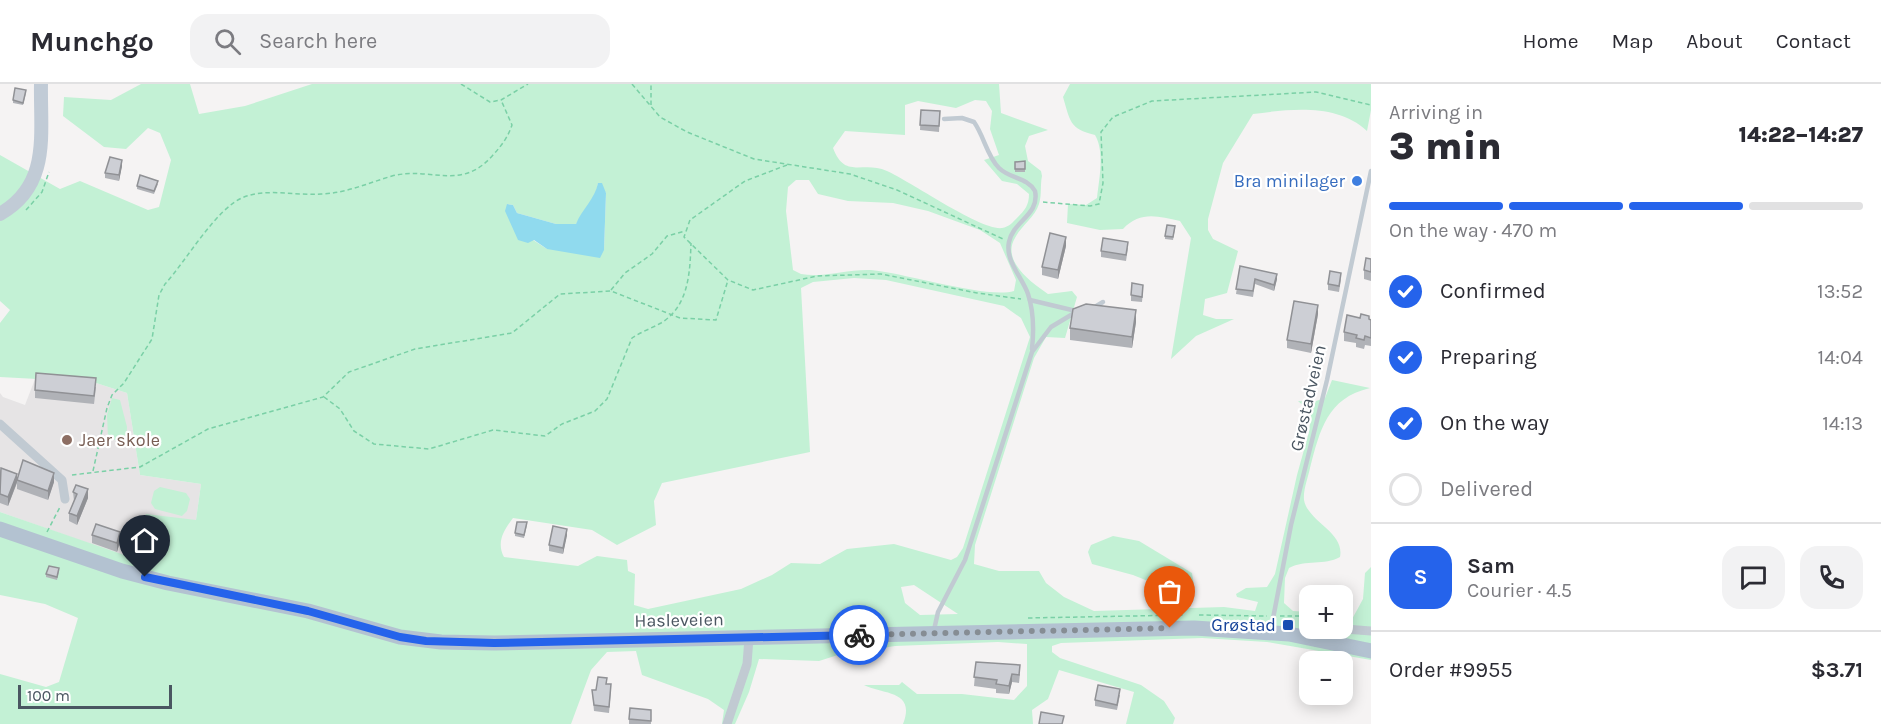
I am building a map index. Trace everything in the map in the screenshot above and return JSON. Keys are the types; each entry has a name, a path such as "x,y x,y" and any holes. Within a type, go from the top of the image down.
{"main road":[{"path":"0,214 20,200 35,180 39,159 41,84"},
{"name":"Hasleveien","path":"0,530 145,577 308,611 400,637 426,641 494,643 1186,628 1299,635"},
{"name":"Hasleveien","path":"1321,639 1371,651"}],"street":[{"path":"0,424 59,477 66,489 65,499"},
{"path":"1353,630 1371,631"},
{"path":"727,724 747,664 749,638"}],"lane":[{"path":"934,633 940,608 965,560 1032,352 1034,319 1030,300 1012,263 1009,242 1036,201 1032,186 1007,174 995,164 980,131 970,120 944,119"},
{"name":"Grøstadveien","path":"1271,632 1272,616 1371,171"},
{"path":"1030,300 1078,312"},
{"path":"1032,352 1051,327 1078,312 1103,302"}],"path":[{"path":"461,84 490,102 501,100 528,84"},
{"path":"632,84 660,117 687,132 754,159 850,174 897,190 1009,242"},
{"path":"651,84 651,105"},
{"path":"1036,201 1063,205 1099,204 1103,183 1101,132 1113,117 1152,101 1316,92 1371,105"},
{"path":"92,473 112,395 124,383 152,339 159,295 165,284 223,212 243,198 266,193 320,195 351,191 392,176 421,172 447,176 468,175 486,164 507,139 512,125 501,100"},
{"path":"787,165 745,181 690,220 684,237 728,280 753,290 817,276 880,274 977,293 1030,300"},
{"path":"611,291 624,273 652,254 667,236 686,231"},
{"path":"323,396 340,409 354,431 374,444 429,449 493,430 545,435 568,421 595,411 607,399 632,338 662,322 677,309 686,291 691,243"},
{"path":"59,477 140,467 208,429 323,396 349,372 415,349 512,333 560,294 611,291 680,318 716,320 728,280"},
{"path":"38,529 47,532 65,499"},
{"path":"1022,618 1299,616"}],"shaded area":[{"name":"Jaer skole","path":"35,379 93,382 127,393 140,475 201,484 196,520 130,558 0,512 0,393 3,397 25,405"}],"green space":[{"path":"141,84 190,84 199,114 245,106 312,84 999,84 1001,113 1048,130 1029,136 1025,146 1028,161 1041,171 1040,197 1034,213 1015,238 1012,255 1015,263 1027,278 1048,294 1072,291 1077,297 1065,338 1046,337 1034,358 975,545 974,564 999,571 1039,571 1046,583 1064,597 1094,611 1224,607 1255,611 1258,602 1237,597 1236,594 1246,588 1267,587 1275,574 1309,432 1311,416 1298,401 1313,402 1325,398 1332,380 1370,388 1344,399 1328,418 1318,441 1305,488 1304,500 1307,508 1337,541 1340,557 1289,568 1285,578 1284,603 1293,611 1299,611 1299,639 1353,639 1353,617 1363,599 1365,573 1371,567 1371,660 1353,657 1353,651 1319,651 1267,642 1202,638 1061,643 1052,646 1052,652 1060,658 1141,685 1164,701 1175,718 1173,724 1126,724 1134,692 1059,670 1048,699 1032,710 1033,724 903,724 906,713 902,699 864,685 899,685 902,682 917,694 962,694 1014,700 1027,686 1027,644 998,642 895,646 838,655 819,661 759,659 749,692 735,724 722,724 724,710 708,699 642,675 636,651 607,652 591,670 571,724 0,724 0,674 46,687 59,682 78,618 45,604 0,595 0,512 130,557 146,514 196,520 201,484 140,475 127,393 93,382 0,377 0,323 10,310 0,301 0,155 60,189 80,181 148,210 159,207 171,160 160,133 148,128 126,149 104,147 63,116 64,97 111,100","holes":["975,100 986,101 992,111 990,129 999,155 984,160 1002,181 1017,184 1029,194 1024,210 1007,227 992,227 978,222 887,171 843,164 833,148 845,131 905,135 905,105 918,101 956,108","796,180 809,180 818,194 848,201 893,203 928,211 980,230 1000,243 1016,280 1014,291 985,292 871,270 818,275 801,274 793,270 786,211 788,187","598,183 606,193 604,250 547,249 533,240 507,204 513,205 517,213 556,224 576,224 596,194","854,278 886,280 1004,306 1021,318 1030,337 963,548 957,557 951,560 894,544 847,549 820,564 791,563 772,575 741,589 648,609 634,605 635,574 628,571 627,560 597,556 578,566 504,557 501,541 513,518 592,530 617,545 656,525 654,501 662,483 810,452 801,288 813,282","914,585 958,614 920,615 905,603 901,587"]},
{"path":"1070,84 1371,84 1371,110 1367,131 1355,122 1328,112 1298,110 1253,114 1223,163 1208,219 1208,230 1213,239 1238,251 1227,293 1205,299 1203,315 1216,319 1234,319 1196,336 1171,359 1191,238 1180,221 1149,216 1136,219 1123,229 1100,230 1067,223 1068,204 1086,205 1097,198 1100,166 1100,149 1095,135 1080,130 1069,118 1063,97"},
{"path":"112,398 120,400 127,427 126,443 108,438 107,415"},
{"path":"160,487 186,493 190,499 187,511 182,516 155,509 151,503 154,491"},
{"path":"1113,536 1139,541 1192,573 1194,585 1175,592 1133,575 1092,564 1088,552 1091,545"}],"water":[{"path":"598,183 602,183 606,193 604,250 600,258 547,249 534,240 528,243 518,240 505,211 507,204 513,205 517,213 556,224 576,224"}],"building":[{"path":"15,88 26,90 23,103 13,100"},
{"path":"921,110 940,111 939,126 920,125"},
{"path":"110,157 122,160 119,175 105,173"},
{"path":"1025,161 1025,169 1015,169 1015,162"},
{"path":"140,175 158,181 154,191 137,186"},
{"path":"1167,225 1175,226 1173,237 1165,236"},
{"path":"1050,233 1066,237 1058,270 1042,267"},
{"path":"1103,238 1128,242 1126,255 1101,251"},
{"path":"1366,258 1371,259 1371,272 1364,270"},
{"path":"1240,266 1277,274 1274,285 1255,279 1253,291 1236,289"},
{"path":"1330,271 1341,273 1339,286 1328,284"},
{"path":"1132,283 1143,285 1142,297 1131,295"},
{"path":"1294,301 1318,305 1311,344 1287,340"},
{"path":"1086,304 1136,310 1132,337 1070,328 1073,309"},
{"path":"1361,314 1369,316 1371,320 1371,338 1365,336 1364,340 1356,338 1357,335 1344,332 1347,315 1360,318"},
{"path":"36,373 96,378 94,396 35,390"},
{"path":"23,460 54,473 48,491 17,480"},
{"path":"1,468 17,474 8,497 0,494"},
{"path":"76,485 88,489 77,516 69,513 77,494 73,492"},
{"path":"517,522 527,522 524,535 515,533"},
{"path":"96,524 120,532 117,543 92,535"},
{"path":"553,526 567,529 563,548 549,545"},
{"path":"49,566 59,568 57,577 46,574"},
{"path":"976,662 1020,665 1019,675 1012,674 1009,686 996,684 997,680 974,677"},
{"path":"598,677 607,678 606,684 611,684 609,707 594,705 592,690 596,690"},
{"path":"1098,685 1120,689 1117,705 1095,700"},
{"path":"630,708 651,710 651,721 629,719"},
{"path":"1041,712 1064,716 1062,724 1039,724"}],"way so far":[{"path":"859,635 1170,628"}],"place":[{"name":"Bra minilager","path":"1357,181"},
{"name":"Jaer skole","path":"67,440"},
{"name":"Grøstad","path":"1288,625"}],"route":[{"path":"145,577 308,611 400,637 426,641 494,643 859,635"}]}
